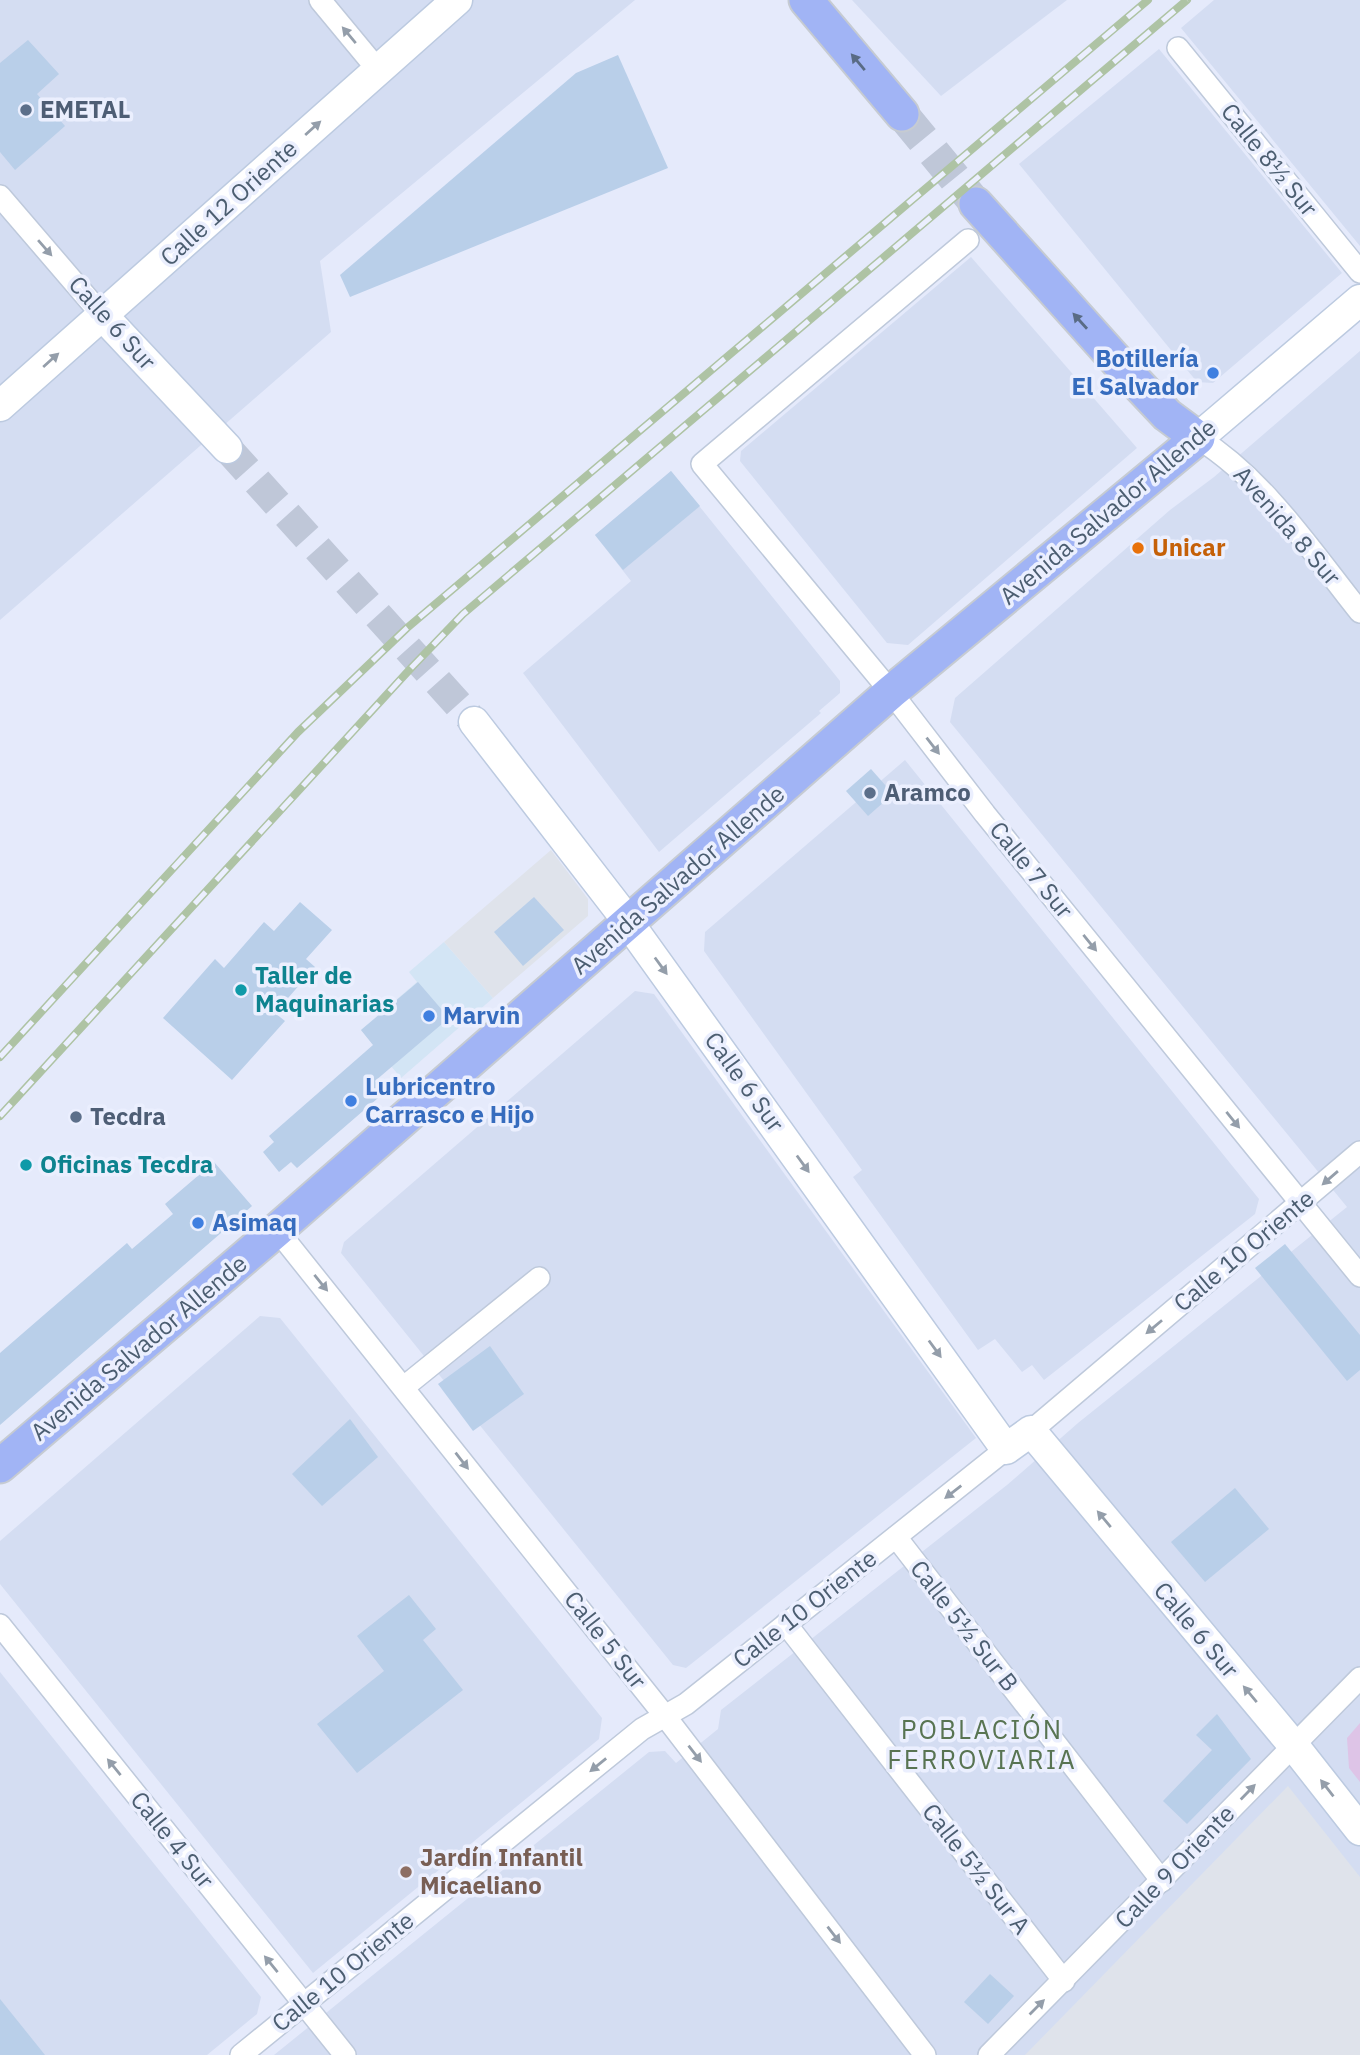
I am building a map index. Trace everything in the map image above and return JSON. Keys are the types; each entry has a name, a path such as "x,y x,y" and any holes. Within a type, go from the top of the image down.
{"main road":[{"path":"806,0 902,114"},
{"name":"Avenida 8 Sur","path":"976,204 1141,388 1167,415 1198,438"},
{"name":"Avenida Salvador Allende","path":"0,1466 278,1230 891,692 1198,438"}],"street":[{"path":"320,0 378,70"},
{"name":"Calle 12 Oriente","path":"0,406 457,0"},
{"name":"Calle 8½ Sur","path":"1178,48 1360,272"},
{"name":"Calle 6 Sur","path":"0,196 102,315 227,449"},
{"name":"Calle 7 Sur","path":"968,240 702,464 891,692 985,814 1360,1276"},
{"name":"Avenida Salvador Allende","path":"1198,438 1360,300"},
{"name":"Avenida 8 Sur","path":"1198,438 1230,460 1252,480 1360,612"},
{"name":"Calle 6 Sur","path":"474,722 629,923 1006,1449"},
{"name":"Calle 10 Oriente","path":"241,2055 642,1729 686,1704 1031,1431 1360,1152"},
{"name":"Calle 5 Sur","path":"278,1230 665,1716 925,2055"},
{"path":"404,1388 539,1278"},
{"name":"Calle 6 Sur","path":"1031,1431 1294,1746 1360,1830"},
{"name":"Calle 5½ Sur B","path":"895,1537 1162,1881"},
{"name":"Calle 5½ Sur A","path":"786,1624 1064,1982"},
{"name":"Calle 4 Sur","path":"0,1625 345,2055"},
{"name":"Calle 9 Oriente","path":"989,2055 1064,1982 1360,1678"}],"shaded area":[{"path":"0,0 635,0 320,261 331,332 0,620"},
{"path":"852,0 1067,0 941,96"},
{"path":"1214,0 1360,0 1360,246 1181,28"},
{"path":"1159,49 1342,273 1213,383 1197,382 1019,164"},
{"path":"971,257 1137,448 908,645 887,643 740,461 741,451"},
{"path":"1360,351 1360,2055 274,2055 649,1752 665,1751 676,1763 718,1729 721,1710 1007,1485 1078,1423 1347,1207 950,722 955,698 1170,510 1214,477"},
{"path":"671,471 840,681 840,693 819,711 821,713 659,852 523,673 631,581 595,535"},
{"path":"905,760 1259,1199 1255,1214 1044,1380 1032,1365 1022,1372 995,1339 978,1350 853,1177 862,1170 704,951 705,932"},
{"path":"551,850 588,899 588,916 493,998 444,942"},
{"path":"444,942 493,998 401,1078 361,1030 417,982 409,972"},
{"path":"635,991 654,994 976,1438 686,1668 673,1665 341,1253 344,1242"},
{"path":"260,1316 280,1318 602,1718 599,1739 313,1973 0,1584 0,1541"},
{"path":"0,1672 261,1997 257,2014 207,2055 0,2055"},
{"path":"1360,1723 1360,1782 1349,1768 1347,1738"},
{"path":"1288,1786 1360,1877 1360,2055 1025,2055"}],"building":[{"name":"EMETAL","path":"28,40 59,74 37,94 65,126 15,170 0,152 0,63"},
{"path":"618,55 668,168 350,297 340,275 576,73"},
{"path":"671,471 700,506 623,570 595,535"},
{"name":"Aramco","path":"871,769 893,794 868,816 846,791"},
{"path":"534,897 564,930 523,966 494,932"},
{"name":"Taller de Maquinarias","path":"300,902 332,930 306,959 315,967 275,1013 285,1021 232,1080 163,1018 215,959 224,968 264,922 274,931"},
{"path":"418,982 449,1018 375,1081 385,1092 297,1168 291,1162 279,1172 263,1152 274,1142 269,1136 373,1045 361,1030"},
{"path":"214,1162 252,1206 0,1425 0,1353 127,1243 132,1249 173,1214 165,1204"},
{"path":"1285,1244 1360,1335 1360,1370 1347,1381 1255,1268"},
{"path":"490,1346 524,1394 473,1431 438,1384"},
{"path":"350,1419 378,1457 322,1506 292,1474"},
{"path":"1235,1488 1269,1529 1205,1582 1171,1542"},
{"path":"409,1595 436,1629 423,1640 463,1690 357,1773 317,1724 384,1671 357,1636"},
{"path":"1217,1714 1251,1759 1187,1824 1163,1801 1212,1750 1196,1735"},
{"path":"990,1974 1014,1996 988,2024 964,2002"},
{"path":"0,1999 45,2055 0,2055"}],"tunnel":[{"path":"902,114 976,204"},
{"path":"227,448 474,722"}],"railway":[{"path":"0,1057 298,732 407,628 1148,0"},
{"path":"0,1116 463,614 1187,0"}],"place":[{"name":"EMETAL","path":"26,110"},
{"name":"Botillería El Salvador","path":"1213,373"},
{"name":"Unicar","path":"1138,548"},
{"name":"Aramco","path":"870,793"},
{"name":"Taller de Maquinarias","path":"241,990"},
{"name":"Marvin","path":"429,1016"},
{"name":"Lubricentro Carrasco e Hijo","path":"351,1101"},
{"name":"Tecdra","path":"76,1117"},
{"name":"Oficinas Tecdra","path":"26,1165"},
{"name":"Asimaq","path":"198,1223"},
{"name":"Jardín Infantil Micaeliano","path":"406,1872"}],"district":[{"name":"POBLACIÓN FERROVIARIA","path":"982,1745"}]}
